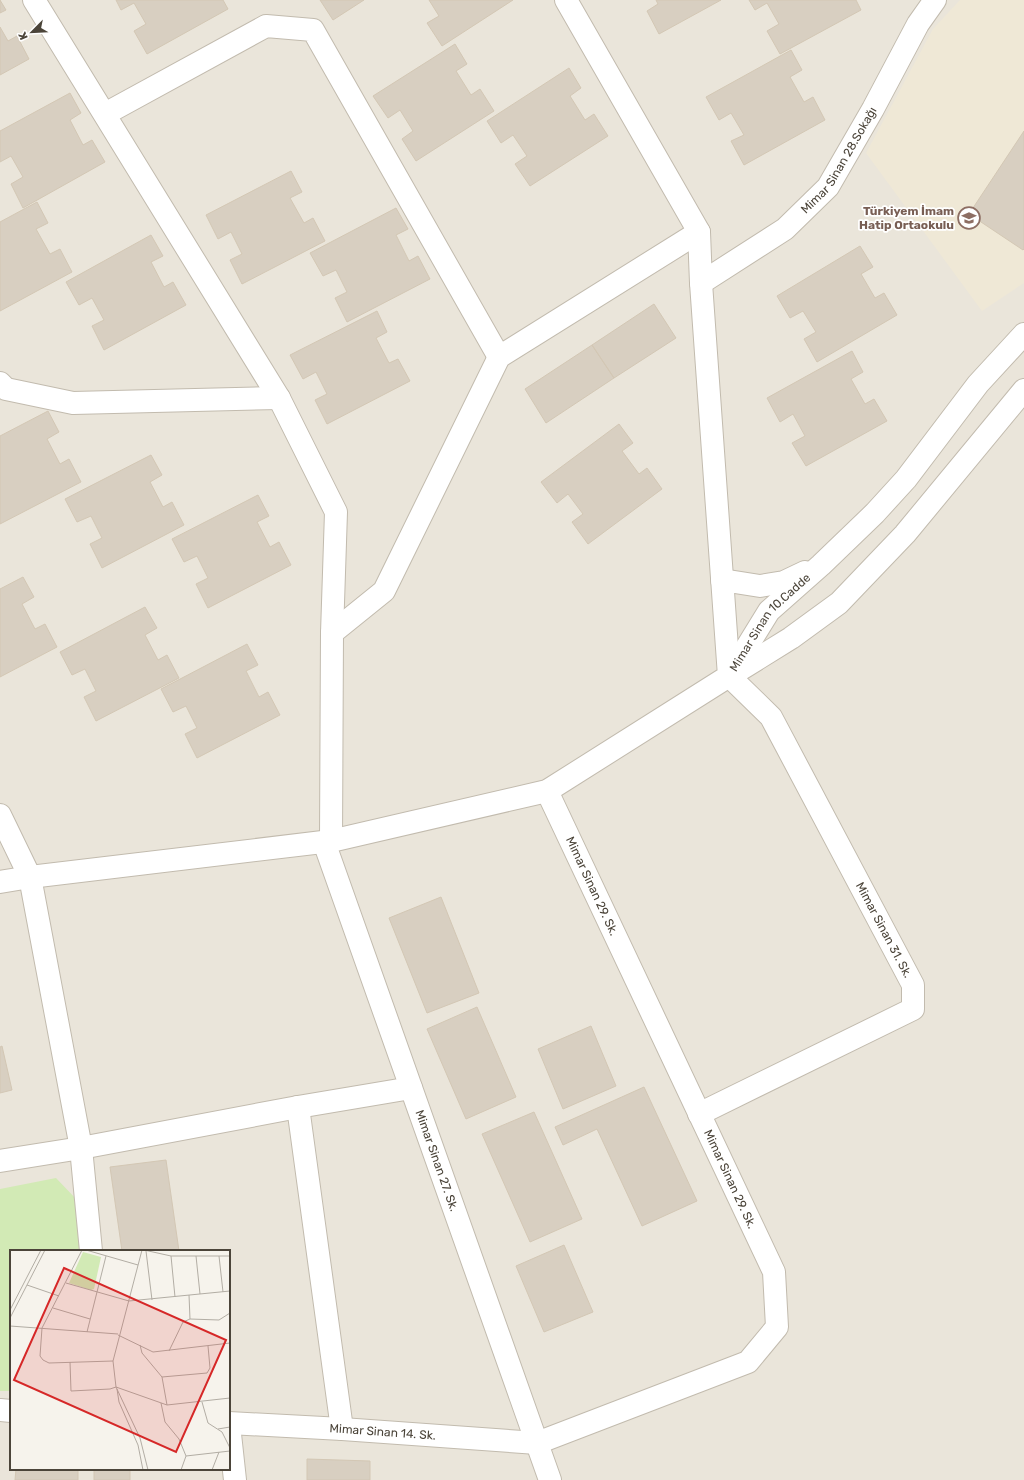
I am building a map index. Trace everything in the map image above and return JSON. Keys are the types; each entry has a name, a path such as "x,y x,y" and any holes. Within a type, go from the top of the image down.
{"street":[{"name":"Mimar Sinan 27. Sk.","path":"34,0 279,398 336,512 328,842 411,1088 550,1480"},
{"path":"0,882 30,877 328,842 547,791 729,676 701,283 699,232 566,0"},
{"name":"Mimar Sinan 28.Sokağı","path":"701,283 785,228 828,187 873,109 918,24 935,0"},
{"path":"105,114 266,26 314,30 499,357"},
{"path":"332,633 384,592 499,357 699,232"},
{"name":"Mimar Sinan 10.Cadde","path":"729,676 769,612 875,513 906,479 978,384 1024,334"},
{"path":"0,383 6,389 73,403 279,398"},
{"name":"Mimar Sinan 10.Cadde","path":"729,676 791,638 839,603 905,534 1024,390"},
{"path":"722,580 760,586 784,582 821,565"},
{"name":"Mimar Sinan 31. Sk.","path":"699,1114 913,1008 914,986 771,717 729,676"},
{"name":"Mimar Sinan 29. Sk.","path":"537,1443 748,1362 777,1327 774,1272 547,791"},
{"path":"0,815 30,877 81,1148 90,1250"},
{"path":"0,1161 81,1148 298,1107 411,1088"},
{"path":"298,1107 342,1429"},
{"path":"0,1410 10,1411"},
{"name":"Mimar Sinan 14. Sk.","path":"230,1424 342,1429 537,1443"},
{"path":"230,1433 235,1480"}],"shaded area":[{"path":"0,0 1024,0 1024,1480 0,1480"},
{"name":"Türkiyem İmam Hatip Ortaokulu","path":"960,0 1024,0 1024,283 982,311 866,153 933,29"}],"green space":[{"path":"56,1178 77,1200 82,1250 10,1250 10,1391 0,1391 0,1189"}],"building":[{"path":"0,0 6,10 0,13"},
{"path":"116,0 223,0 228,9 147,54 134,31 146,24 134,3 121,10"},
{"path":"320,0 364,0 333,20"},
{"path":"429,0 513,0 442,46 427,23 439,16"},
{"path":"656,0 721,0 659,34 647,11 658,4"},
{"path":"749,0 856,0 861,10 780,54 767,31 779,24 767,3 755,10"},
{"path":"0,27 8,41 17,36 29,59 0,75"},
{"path":"455,44 467,64 456,71 471,95 480,89 494,111 416,161 402,139 413,131 400,110 388,118 373,96"},
{"path":"791,50 802,70 790,77 804,102 813,97 825,120 744,165 731,141 744,135 731,113 719,120 706,97"},
{"path":"569,68 581,88 570,96 585,120 594,114 608,136 530,186 515,164 527,156 513,135 501,143 487,121"},
{"path":"70,93 81,113 70,120 83,145 92,140 105,162 23,208 11,184 23,177 11,156 0,162 0,131"},
{"path":"1024,131 1024,249 1023,250 969,214"},
{"path":"291,171 302,192 290,198 304,223 313,218 325,241 242,284 230,260 242,254 231,232 218,239 206,215"},
{"path":"37,202 48,223 36,229 50,254 60,249 72,272 0,311 0,222"},
{"path":"396,208 408,229 396,235 409,261 418,256 430,279 347,322 335,298 347,292 336,270 323,276 310,253"},
{"path":"151,235 163,256 151,262 164,287 173,282 186,305 104,350 92,326 104,320 92,298 79,305 66,282"},
{"path":"860,246 873,267 861,274 875,298 884,293 897,315 817,362 804,339 816,332 803,311 790,318 777,296"},
{"path":"654,304 676,338 614,378 592,345"},
{"path":"377,311 387,332 376,338 389,363 398,359 410,381 327,424 315,400 327,394 316,372 303,379 290,355"},
{"path":"592,345 614,378 546,423 525,389"},
{"path":"852,351 863,372 851,379 865,404 874,399 887,421 806,466 792,443 805,436 793,414 780,422 767,398"},
{"path":"48,411 59,432 47,439 60,464 69,459 81,482 0,524 0,436"},
{"path":"619,424 633,443 622,451 639,474 647,468 662,489 588,544 572,522 583,514 568,494 557,503 541,482"},
{"path":"151,455 162,475 150,482 163,507 172,502 184,525 102,568 90,544 102,538 91,516 77,522 65,499"},
{"path":"258,495 269,516 257,522 270,547 279,542 291,565 208,608 196,584 208,578 197,556 184,562 172,539"},
{"path":"23,577 34,597 22,604 35,629 45,624 57,647 0,677 0,589"},
{"path":"145,607 157,628 145,635 158,660 167,655 179,678 96,721 84,697 96,691 85,669 72,675 60,652"},
{"path":"247,644 258,665 246,671 259,697 268,692 280,715 197,758 185,734 197,728 186,706 173,712 161,689"},
{"path":"441,897 479,993 427,1013 389,918"},
{"path":"477,1007 516,1097 466,1119 427,1029"},
{"path":"591,1026 616,1086 563,1109 538,1049"},
{"path":"2,1046 12,1090 0,1093 0,1047"},
{"path":"644,1087 697,1201 642,1226 597,1129 563,1145 555,1127"},
{"path":"534,1112 582,1219 530,1242 482,1134"},
{"path":"166,1160 179,1250 122,1250 110,1167"},
{"path":"564,1245 593,1312 544,1332 516,1266"},
{"path":"307,1459 370,1461 370,1480 307,1480"},
{"path":"16,1470 78,1470 78,1480 15,1480"},
{"path":"94,1470 130,1470 130,1480 94,1480"}],"place":[{"name":"Türkiyem İmam Hatip Ortaokulu","path":"969,218"}]}
